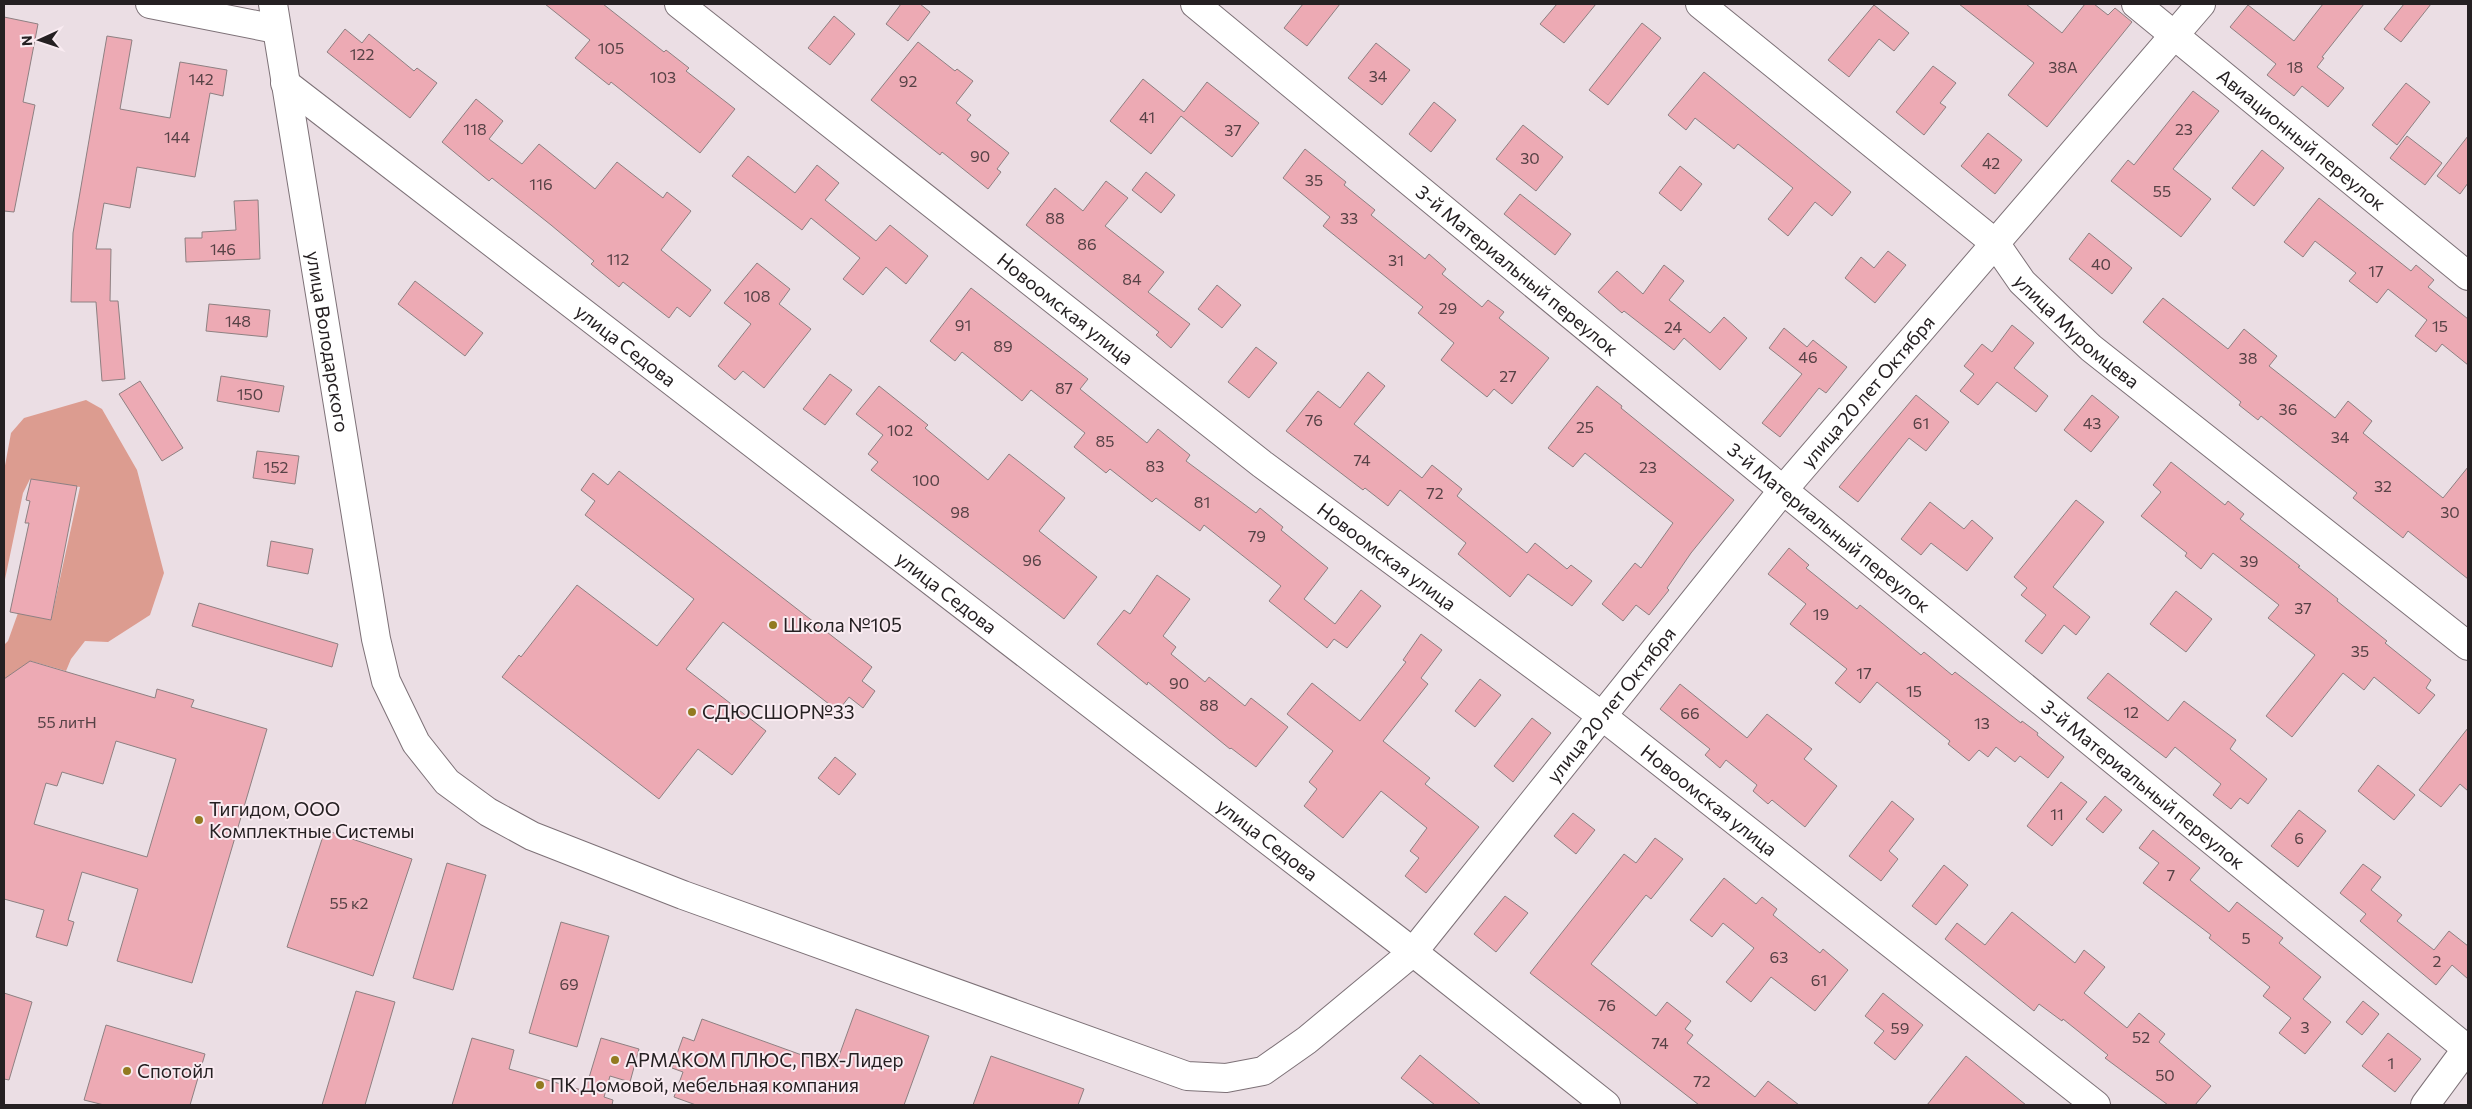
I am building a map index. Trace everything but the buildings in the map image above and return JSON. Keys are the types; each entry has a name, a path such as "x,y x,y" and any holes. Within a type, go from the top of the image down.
{"street":[{"path":"150,4 275,16"},
{"name":"Новоомская улица","path":"679,4 1262,464 1602,716 2096,1105"},
{"name":"3-й Материальный переулок","path":"1194,4 1783,490 2467,1048"},
{"name":"улица Муромцева","path":"1700,4 1995,243 2022,282 2091,348 2468,646"},
{"name":"Авиационный переулок","path":"2136,4 2468,276"},
{"name":"улица 20 лет Октября","path":"1414,952 1783,490 2175,36 2200,4"},
{"name":"улица Володарского","path":"275,16 376,639 386,681 416,743 447,782 488,812 532,836 683,895 1187,1076 1226,1078 1263,1072 1307,1040 1414,952"},
{"name":"улица Седова","path":"285,84 1414,952 1606,1105"},
{"path":"2424,1105 2467,1048"}],"shaded area":[{"path":"86,400 102,409 137,470 164,573 150,615 108,642 85,641 71,659 66,671 31,661 4,680 4,645 8,641 18,613 51,620 80,487 30,479 23,493 4,584 4,471 11,433 24,418"}],"place":[{"name":"Школа №105","path":"773,625"},
{"name":"СДЮСШОР№33","path":"692,712"},
{"name":"Тигидом, ООО Комплектные Системы","path":"199,820"},
{"name":"АРМАКОМ ПЛЮС, ПВХ-Лидер","path":"615,1060"},
{"name":"Спотойл","path":"127,1071"},
{"name":"ПК Домовой, мебельная компания","path":"540,1085"}]}
